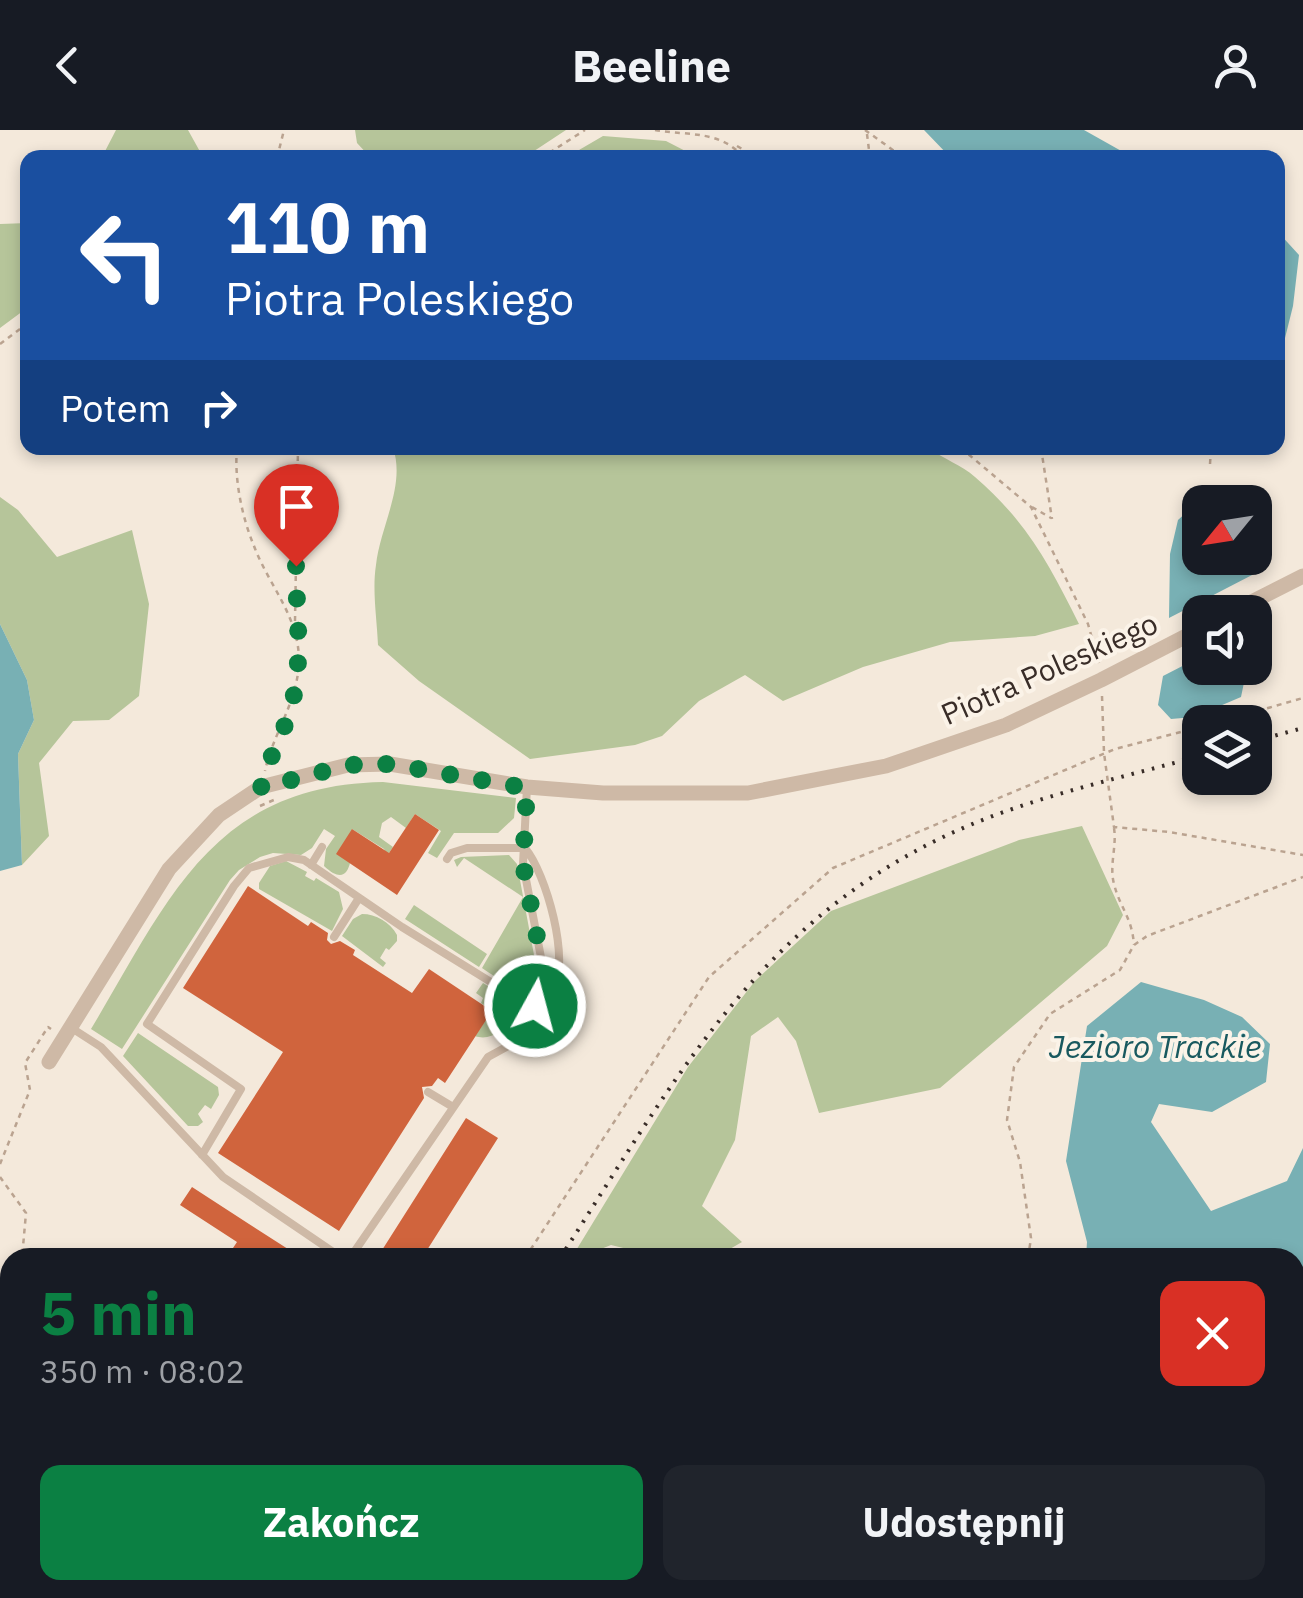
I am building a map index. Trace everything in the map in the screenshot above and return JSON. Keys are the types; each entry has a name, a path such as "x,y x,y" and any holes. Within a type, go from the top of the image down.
{"street":[{"path":"1266,595 1303,576"},
{"name":"Piotra Poleskiego","path":"48,1062 64,1030 170,870 220,814 261,788 348,765 390,764 527,788 603,793 748,792 886,766 1006,724 1182,638"}],"lane":[{"path":"353,1248 488,1057 510,1045 535,1006 544,973 523,864 527,788"},
{"path":"311,865 322,847"},
{"path":"448,860 451,853 468,848 525,848 538,863 560,955 560,974 552,994 535,1006"},
{"path":"202,1155 242,1089 147,1024 176,974 249,868 288,857 311,865 515,998 535,1006"},
{"path":"334,937 359,898"},
{"path":"64,1030 101,1047 223,1177 331,1248"},
{"path":"428,1092 453,1107"}],"path":[{"path":"553,150 584,130"},
{"path":"655,130 712,132 743,150"},
{"path":"866,131 893,150"},
{"path":"736,146 739,150"},
{"path":"236,455 235,470 254,546 295,625"},
{"path":"261,788 267,761 293,702 299,661 295,625 298,455"},
{"path":"1031,507 1052,519 1042,455"},
{"path":"1210,455 1210,464"},
{"path":"1272,707 1303,698"},
{"path":"532,1248 710,977 833,868 1114,749 1182,732"},
{"path":"1114,827 1115,888 1132,923 1134,945"},
{"path":"1029,1248 1020,1162 1007,1120 1014,1066 1050,1014 1120,970 1134,945 1147,936 1303,877"},
{"path":"0,1164 30,1090 25,1063 48,1027 64,1030"},
{"path":"0,1178 26,1213 23,1248"}],"green space":[{"path":"116,130 188,130 199,150 106,150"},
{"path":"355,130 566,130 536,150 364,150 357,143"},
{"path":"603,136 666,141 683,150 579,150"},
{"path":"20,223 20,313 0,328 0,224"},
{"path":"394,455 940,455 970,473 1023,527 1079,624 1035,636 950,642 863,667 783,701 745,675 699,701 662,736 635,745 530,759 419,681 378,645 375,575 394,491"},
{"path":"0,497 18,510 57,557 132,530 149,604 139,696 109,720 73,721 39,763 49,836 22,865 18,754 34,720 27,680 0,624"},
{"path":"383,782 516,798 514,818 498,833 454,833 437,858 428,853 441,831 415,814 406,828 391,817 382,823 379,837 393,847 387,856 384,849 352,829 350,865 341,875 324,866 326,849 335,836 324,829 312,848 301,855 273,853 260,857 230,880 122,1049 91,1029 172,895 202,859 236,828 276,804 325,788"},
{"path":"1082,826 1123,915 1107,946 940,1088 819,1113 796,1041 778,1017 751,1036 735,1140 702,1206 742,1242 732,1248 577,1248 688,1067 755,981 831,911 1019,840"},
{"path":"509,855 517,864 537,971 533,981 520,988 482,968 523,897 464,858 457,867 454,860 461,857"},
{"path":"286,861 307,872 305,876 339,892 343,909 332,931 259,889 270,866"},
{"path":"414,905 487,954 479,967 405,919"},
{"path":"362,914 382,920 397,935 397,941 380,958 386,963 383,967 342,936 353,919"},
{"path":"483,983 504,998 511,1011 502,1030 489,1037 475,1036 492,1011 476,993"},
{"path":"138,1033 218,1087 219,1095 211,1109 205,1105 198,1114 203,1122 198,1126 188,1126 123,1056"}],"water":[{"path":"924,130 1084,130 1120,150 943,150"},
{"path":"1285,240 1299,255 1285,338"},
{"path":"1182,516 1182,575 1252,575 1213,595 1182,595 1182,611 1169,618 1170,554"},
{"path":"0,624 27,680 34,720 18,754 22,865 0,871"},
{"path":"1182,666 1182,685 1243,685 1241,697 1222,705 1182,705 1182,718 1171,719 1158,705 1163,676"},
{"name":"Jezioro Trackie","path":"1141,982 1204,1000 1242,1017 1270,1044 1266,1082 1212,1112 1159,1104 1151,1122 1211,1211 1287,1181 1303,1148 1303,1248 1087,1248 1066,1161 1087,1026"}],"building":[{"path":"415,814 439,830 397,895 336,854 352,829 389,853"},
{"path":"248,886 308,926 311,922 328,933 331,944 340,941 355,950 353,955 412,993 429,969 492,1011 445,1083 438,1078 432,1086 422,1087 424,1098 339,1231 218,1153 283,1052 183,988"},
{"path":"466,1118 498,1138 428,1248 383,1248"},
{"path":"192,1187 287,1248 233,1248 237,1242 180,1205"}],"railway":[{"path":"1272,736 1303,728"},
{"path":"566,1248 639,1134 721,1019 766,967 817,918 875,875 972,824 1068,791 1182,761"}],"route":[{"path":"296,566 299,661 293,702 267,761 261,788 348,765 390,764 527,788 523,864 544,973 535,1006"}]}
